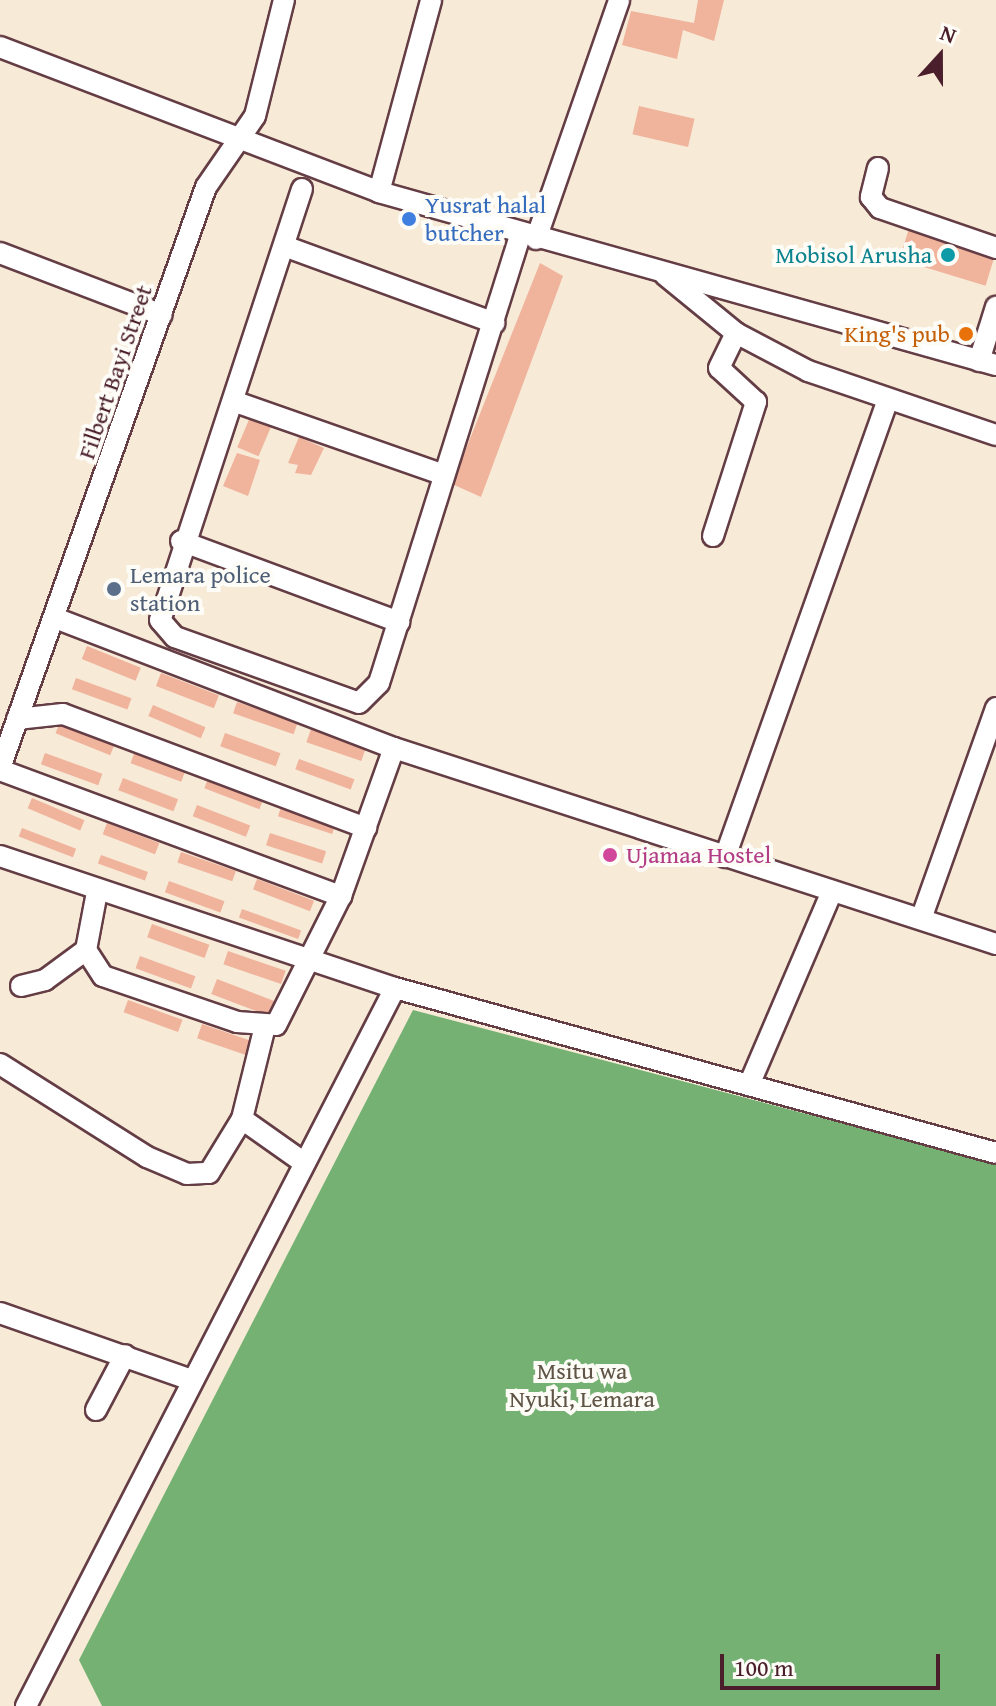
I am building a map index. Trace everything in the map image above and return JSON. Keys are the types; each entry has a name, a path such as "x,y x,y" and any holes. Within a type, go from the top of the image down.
{"street":[{"name":"Filbert Bayi Street","path":"0,769 206,187 243,139 284,0"},
{"path":"379,192 431,0"},
{"path":"302,189 287,247 181,541 160,625 217,653 359,703 379,683 442,474 495,323 619,0"},
{"path":"0,47 379,192 988,363 996,307"},
{"path":"878,168 871,197 880,208 996,248"},
{"path":"287,247 495,323"},
{"path":"0,253 162,315"},
{"path":"660,271 736,333 887,403 996,435"},
{"path":"713,536 756,402 719,368 736,333"},
{"path":"233,401 442,474"},
{"path":"725,857 887,403"},
{"path":"181,541 399,622"},
{"path":"55,618 394,748 996,944"},
{"path":"921,919 996,708"},
{"path":"17,719 63,714 366,828"},
{"path":"86,950 103,976 122,985 265,1026 284,1016 341,896 394,748"},
{"path":"0,769 341,896"},
{"path":"0,856 97,892 395,988 996,1153"},
{"path":"749,1085 832,891"},
{"path":"21,986 45,980 86,950 97,892"},
{"path":"26,1706 188,1379 395,988"},
{"path":"0,1064 147,1157 187,1174 209,1173 242,1119 265,1026"},
{"path":"242,1119 303,1162"},
{"path":"0,1313 32,1329 125,1355 188,1379"},
{"path":"96,1410 125,1355"}],"green space":[{"name":"Msitu wa Nyuki, Lemara","path":"413,1010 996,1164 996,1706 102,1706 79,1660"}],"building":[{"path":"698,0 724,0 714,41 683,30 677,59 622,45 631,11 694,23"},
{"path":"639,106 695,119 688,147 632,134"},
{"name":"Mobisol Arusha","path":"910,225 996,251 986,286 899,259"},
{"path":"540,263 563,276 481,497 452,484"},
{"path":"251,415 272,424 258,456 237,447"},
{"path":"299,437 324,448 311,475 295,473 298,465 288,463"},
{"path":"237,453 260,460 248,496 223,486"},
{"path":"87,646 141,668 136,681 82,659"},
{"path":"161,673 219,695 214,708 156,686"},
{"path":"76,678 131,698 127,709 72,689"},
{"path":"237,702 298,723 294,734 233,713"},
{"path":"153,705 205,727 201,738 148,716"},
{"path":"60,722 115,744 110,755 56,733"},
{"path":"311,729 366,748 361,761 306,742"},
{"path":"225,733 280,753 276,766 220,746"},
{"path":"135,751 186,769 181,782 131,763"},
{"path":"45,753 102,774 98,785 41,764"},
{"path":"299,759 354,779 351,790 295,769"},
{"path":"209,776 264,797 259,809 204,788"},
{"path":"123,778 178,799 173,811 118,790"},
{"path":"32,798 84,820 80,830 28,808"},
{"path":"282,804 336,822 332,834 278,816"},
{"path":"197,805 250,825 246,837 193,816"},
{"path":"107,823 159,843 155,854 103,834"},
{"path":"22,828 76,849 73,857 19,836"},
{"path":"270,833 326,851 322,864 266,845"},
{"path":"181,852 236,871 232,881 177,862"},
{"path":"101,855 148,872 145,881 98,863"},
{"path":"257,879 314,901 310,911 253,889"},
{"path":"169,881 224,901 220,912 165,892"},
{"path":"242,909 301,931 298,939 239,917"},
{"path":"152,924 209,945 205,958 147,937"},
{"path":"228,951 286,971 281,984 223,964"},
{"path":"140,956 195,976 191,988 136,968"},
{"path":"217,979 277,1002 271,1017 211,994"},
{"path":"128,1000 183,1020 178,1032 124,1012"},
{"path":"202,1024 259,1044 254,1058 197,1038"}],"place":[{"name":"Yusrat halal butcher","path":"409,219"},
{"name":"Mobisol Arusha","path":"948,255"},
{"name":"King's pub","path":"966,334"},
{"name":"Lemara police station","path":"114,589"},
{"name":"Ujamaa Hostel","path":"610,855"}]}
